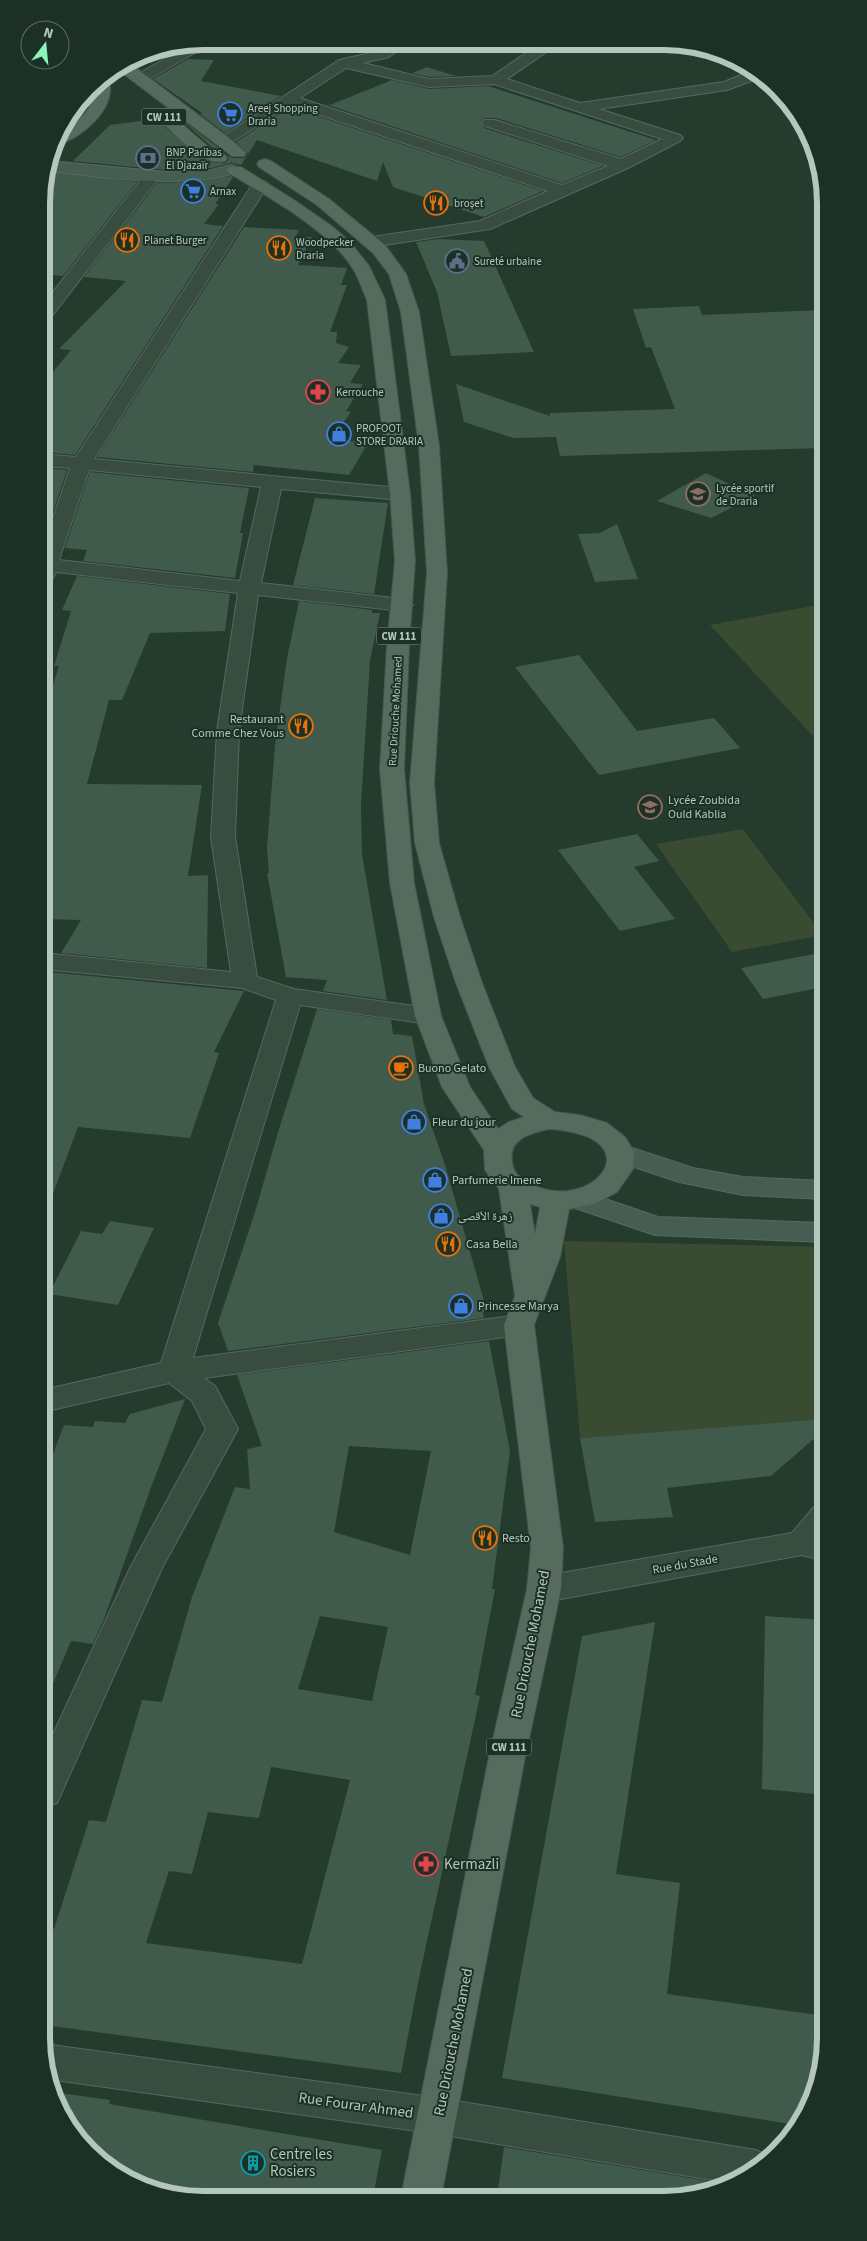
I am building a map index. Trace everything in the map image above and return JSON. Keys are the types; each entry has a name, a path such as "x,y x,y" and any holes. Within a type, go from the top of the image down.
{"main road":[{"path":"54,167 152,176 211,176 228,162 224,141 129,70"},
{"path":"67,135 87,122 96,110 103,88"},
{"name":"CW 111","path":"156,111 206,153 250,170 265,164 323,202 371,242 390,262 397,274 410,312 429,446 437,573 422,783 428,843 448,917 469,983 502,1067 522,1103 549,1120"},
{"name":"Rue Driouche Mohamed","path":"228,162 326,231 356,260 370,282 379,313 383,363 400,494 405,562 392,768 402,883 428,1016 456,1087 497,1150"},
{"path":"568,1200 596,1193 615,1180 622,1166 620,1153 609,1137 597,1129 571,1121 549,1120 523,1126 510,1134 497,1150 496,1165 501,1175 513,1186 531,1196 568,1200 655,1226 817,1233"},
{"path":"620,1153 689,1176 743,1186 817,1190"},
{"name":"Rue Driouche Mohamed","path":"422,2191 507,1757 544,1589 547,1548 513,1186"},
{"path":"524,1311 568,1200"}],"street":[{"path":"141,78 191,50"},
{"path":"224,141 344,63 384,54 389,50"},
{"path":"495,80 542,50"},
{"path":"344,63 429,83 495,80 675,138 622,165 484,225 371,242"},
{"path":"578,107 727,86 749,77"},
{"path":"288,99 563,191"},
{"path":"490,123 622,165"},
{"path":"50,307 152,176"},
{"path":"50,555 81,464 260,185"},
{"path":"50,461 400,494"},
{"path":"246,981 224,837 228,731 249,588 272,483"},
{"path":"50,573 249,588 402,606"},
{"path":"50,962 246,981 290,996 428,1016"},
{"path":"174,1371 290,996"},
{"path":"50,1399 174,1371 524,1311"},
{"path":"50,1780 146,1568 222,1429 204,1394 174,1371"},
{"name":"Rue du Stade","path":"544,1589 813,1546"},
{"name":"Rue Fourar Ahmed","path":"52,2062 438,2116 745,2167"}],"green space":[{"path":"817,605 817,741 710,625"},
{"path":"743,829 817,927 817,936 732,952 656,844"},
{"path":"564,1241 817,1247 817,1420 580,1438"}],"building":[{"name":"Areej Shopping Draria","path":"188,59 214,60 201,81 281,96 225,133 200,114 202,113 153,79"},
{"path":"427,67 456,76 429,77 412,73"},
{"path":"392,80 429,89 488,86 656,140 621,157 496,118 485,118 481,122 484,128 603,166 562,183 322,103 330,105"},
{"path":"290,107 543,191 484,217 393,187 383,162 377,181 257,140 241,165 231,163 212,168 166,170 73,161 110,125 156,119 198,156 216,163 225,163 229,159 227,155 232,158 244,158 248,154 236,142"},
{"path":"177,116 225,153 213,148"},
{"path":"53,172 137,182 63,276 50,275 50,193"},
{"path":"233,177 215,204 219,204 204,224 223,226 75,455 50,453 50,375 71,350 59,349 126,281 84,277 157,183 190,182"},
{"path":"244,227 299,230 296,236 312,237 298,265 347,268 341,285 347,285 330,332 337,332 336,343 349,347 338,363 361,365 350,383 363,384 346,411 351,412 332,439 368,443 349,475 254,465 253,472 97,457"},
{"path":"439,239 484,241 534,352 451,356 437,292 416,242"},
{"path":"699,306 702,315 817,310 817,448 560,456 556,437 513,438 464,422 456,384 550,416 550,413 675,409 651,347 646,348 633,309"},
{"path":"50,469 67,470 50,521"},
{"path":"90,472 249,488 240,533 243,533 235,578 83,561 87,550 65,548"},
{"path":"706,473 755,496 711,518 657,501"},
{"path":"315,498 388,503 374,594 293,585"},
{"path":"617,524 638,579 595,582 578,534 600,533"},
{"path":"77,576 230,594 225,631 150,633 122,700 109,700 87,784 202,785 188,876 208,875 207,968 61,953 81,920 50,919 50,694 59,666 54,666 71,611 62,610"},
{"path":"299,601 372,610 372,613 380,613 370,660 361,805 362,854 387,1000 323,991 327,980 286,977 267,873 269,873 267,848 275,745 287,658"},
{"path":"579,655 637,731 714,718 740,748 599,775 515,667"},
{"path":"637,834 659,861 634,867 675,919 620,931 558,850"},
{"path":"817,953 817,988 763,999 741,968"},
{"path":"50,972 244,991 214,1052 219,1053 190,1138 78,1127 50,1201"},
{"path":"317,1009 391,1020 393,1034 412,1036 424,1104 445,1165 487,1311 483,1312 484,1318 228,1351 218,1323 255,1212"},
{"path":"110,1221 154,1228 118,1305 50,1294 81,1231 102,1234"},
{"path":"489,1341 510,1451 492,1589 495,1589 475,1695 480,1696 418,1983 401,2073 50,2026 50,1929 54,1929 89,1820 106,1822 142,1700 162,1702 192,1597 235,1487 250,1489 247,1449 262,1446 237,1375","holes":["349,1446 431,1451 410,1555 334,1532","320,1616 388,1627 372,1701 298,1689","271,1767 350,1780 302,1964 146,1943 169,1871 192,1874 208,1812 259,1818"]},
{"path":"185,1399 104,1619 93,1644 71,1641 50,1691 50,1461 64,1425 93,1427 95,1421 125,1423 130,1414"},
{"path":"817,1420 817,1436 771,1476 667,1488 673,1517 595,1522 580,1438"},
{"path":"765,1616 817,1619 817,1794 762,1789"},
{"path":"655,1622 616,1874 680,1883 667,1994 817,2015 817,2048 812,2077 801,2105 790,2124 502,2078 582,1636"},
{"name":"Centre les Rosiers","path":"61,2093 110,2100 109,2104 382,2150 374,2191 183,2190 154,2183 136,2175 110,2159 88,2139 76,2123"},
{"path":"504,2147 708,2181 708,2184 694,2188 664,2191 498,2191"}],"place":[{"name":"Areej Shopping Draria","path":"230,114"},
{"name":"BNP Paribas El Djazaïr","path":"148,158"},
{"name":"Arnax","path":"193,191"},
{"name":"broşet","path":"436,203"},
{"name":"Planet Burger","path":"127,240"},
{"name":"Woodpecker Draria","path":"279,248"},
{"name":"Sureté urbaine","path":"457,261"},
{"name":"Kerrouche","path":"318,392"},
{"name":"PROFOOT STORE DRARIA","path":"339,434"},
{"name":"Lycée sportif de Draria","path":"698,494"},
{"name":"Restaurant Comme Chez Vous","path":"301,726"},
{"name":"Lycée Zoubida Ould Kablia","path":"650,807"},
{"name":"Buono Gelato","path":"401,1068"},
{"name":"Fleur du jour","path":"414,1122"},
{"name":"Parfumerie Imene","path":"435,1180"},
{"name":"زهرة الأقصى","path":"441,1216"},
{"name":"Casa Bella","path":"448,1244"},
{"name":"Princesse Marya","path":"461,1306"},
{"name":"Resto","path":"485,1538"},
{"name":"Kermazli","path":"426,1864"},
{"name":"Centre les Rosiers","path":"253,2163"}]}
